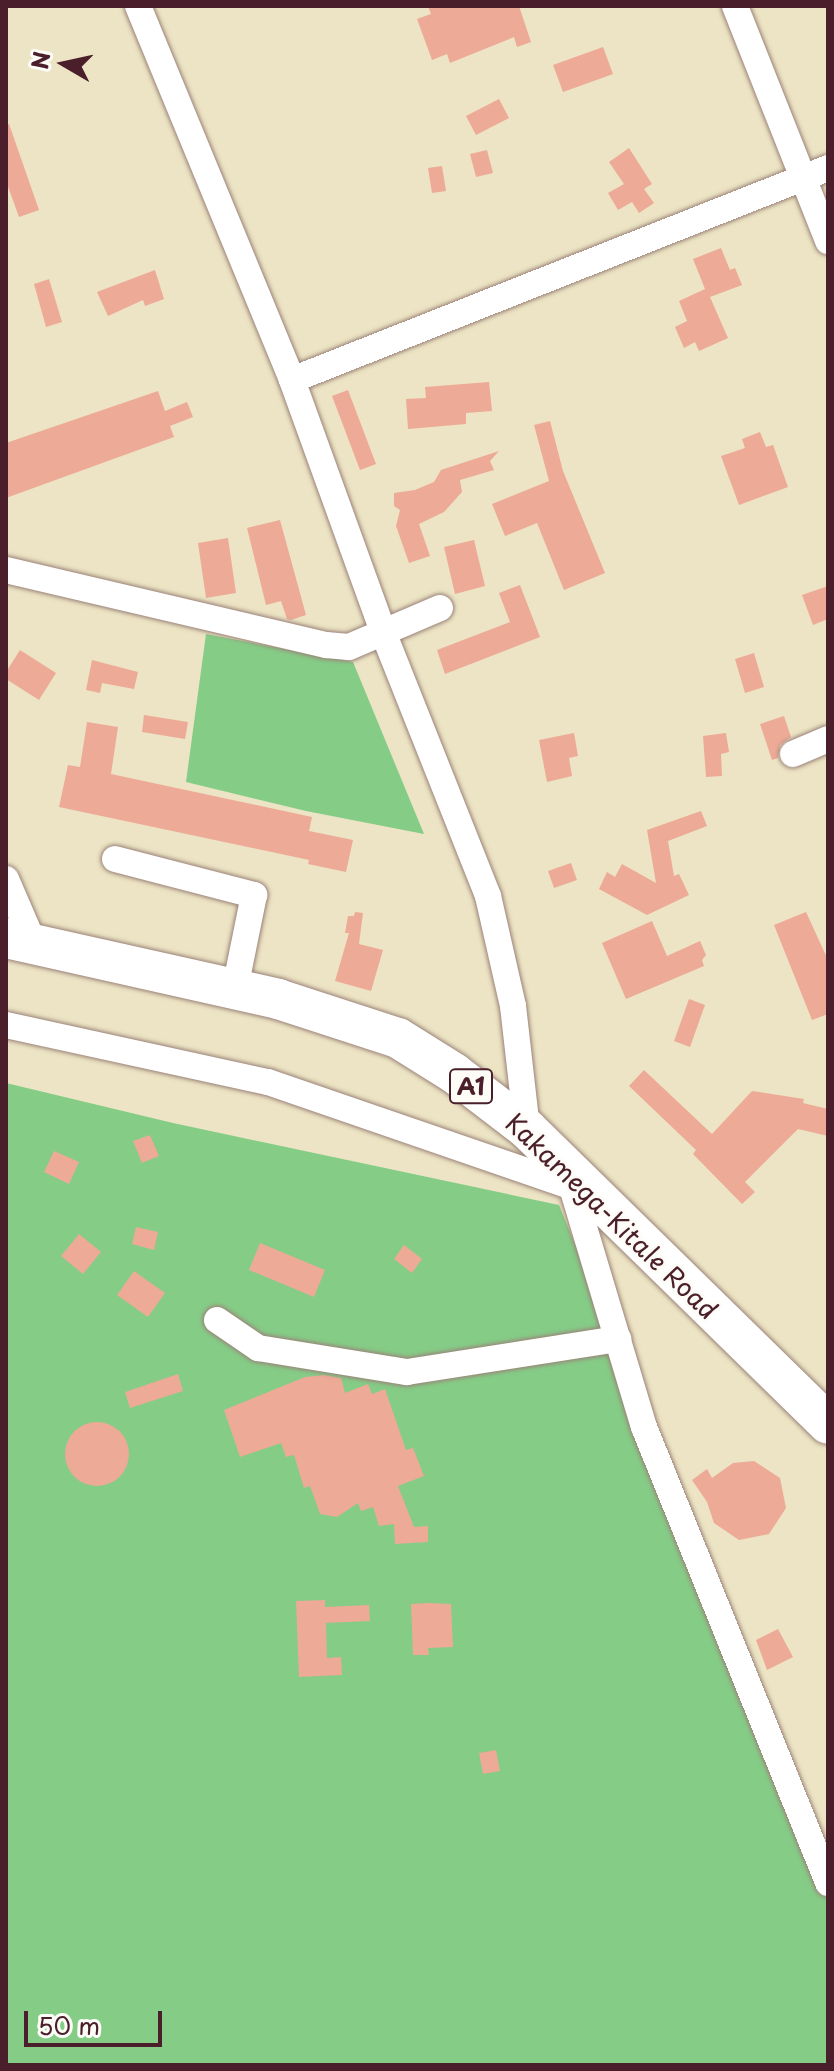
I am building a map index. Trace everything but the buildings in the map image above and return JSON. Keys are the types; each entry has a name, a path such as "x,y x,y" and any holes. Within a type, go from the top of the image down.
{"highway":[{"name":"Kakamega-Kitale Road","path":"20,941 312,1007 398,1038 454,1073 527,1129 568,1175 828,1424"}],"street":[{"path":"138,6 292,380 383,632 488,896 513,1006 527,1129"},
{"path":"735,6 816,173 828,241"},
{"path":"292,380 816,173"},
{"path":"6,570 326,645 349,647 440,608"},
{"path":"793,754 828,739"},
{"path":"115,859 254,895 235,988"},
{"path":"6,879 20,941"},
{"path":"6,1025 268,1082 568,1175 644,1427 828,1883"},
{"path":"217,1320 258,1348 407,1372 618,1339"}],"green space":[{"path":"206,634 353,662 424,834 306,811 186,782"},
{"path":"6,1083 173,1123 559,1205 828,1866 828,2065 6,2065"}]}
